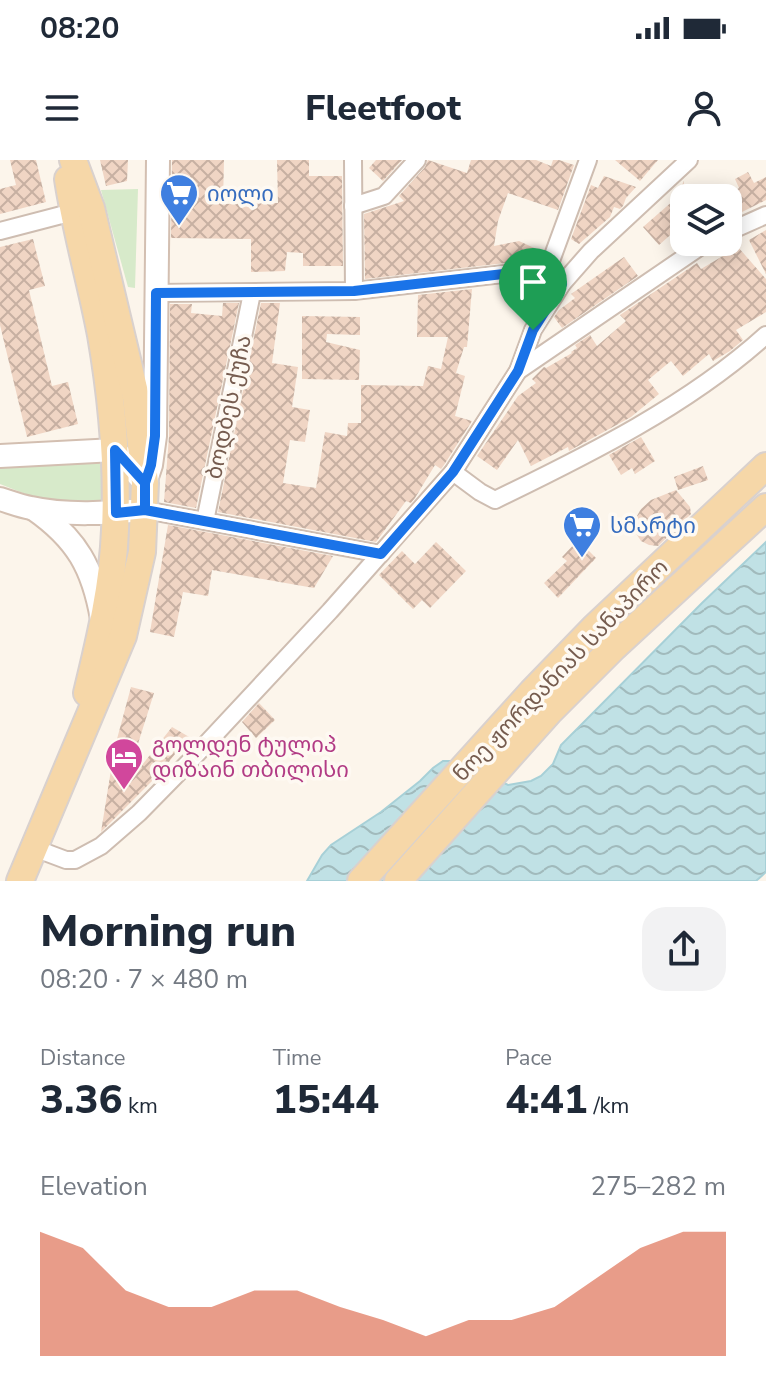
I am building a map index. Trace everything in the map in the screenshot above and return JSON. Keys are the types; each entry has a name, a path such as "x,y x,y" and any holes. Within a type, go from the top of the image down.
{"main road":[{"path":"66,160 73,212 100,332 111,409 116,513 112,568 69,766"},
{"path":"20,881 123,636 142,552 145,483 136,397 91,208 73,160"},
{"name":"ნოე ჟორდანიას სანაპირო","path":"361,881 594,628 766,466"},
{"name":"ნოე ჟორდანიას სანაპირო","path":"398,881 549,712 613,648 766,507"}],"street":[{"path":"0,456 115,450 145,483 155,436 158,160"},
{"path":"353,160 354,291"},
{"path":"353,206 384,196 417,160"},
{"path":"548,269 588,160"},
{"path":"34,848 66,860 75,860 101,846 139,813 192,759 453,472 518,371 533,330 562,284 591,251 689,160"},
{"path":"0,231 73,212"},
{"path":"742,226 766,215"},
{"path":"518,371 686,256"},
{"path":"156,293 354,291 548,269"},
{"path":"548,269 562,284"},
{"name":"ბოდბეს ქუჩა","path":"205,521 252,293"},
{"path":"453,472 495,500 671,407 744,356 766,335"},
{"path":"0,499 33,509 90,513 145,510 381,554"},
{"path":"33,509 57,526 84,560 95,586 102,621"}],"green space":[{"path":"138,189 135,288 128,287 101,190"},
{"path":"97,461 104,468 105,499 98,504 51,504 0,484 0,467"}],"water":[{"path":"766,542 766,872 756,881 307,881 331,845 381,812 443,761 460,761 508,785 541,776 553,764 561,745"}],"building":[{"path":"10,160 36,160 46,202 0,214 0,189 16,185"},
{"path":"100,160 128,160 127,181 106,186"},
{"path":"172,160 224,160 223,204 278,203 277,160 309,160 309,176 342,176 343,266 303,266 303,253 287,252 285,271 251,272 251,239 171,238"},
{"path":"376,160 402,160 383,181 369,168"},
{"path":"428,160 467,173 471,160 536,160 551,166 553,160 559,160 574,165 558,210 508,193 498,221 494,246 519,241 543,252 540,259 365,279 364,214 404,201 399,196"},
{"path":"615,160 658,160 640,181"},
{"path":"748,172 754,183 766,177 766,200 742,212 742,184 737,184 735,179"},
{"path":"604,176 636,187 620,209 614,207 610,217 579,244 571,239 591,185 598,188"},
{"path":"670,203 670,235 659,245 643,227"},
{"path":"766,230 766,274 749,240"},
{"path":"33,239 45,286 29,290 52,386 68,382 78,424 27,437 0,325 0,247"},
{"path":"742,252 766,279 766,312 736,330 743,340 730,351 713,361 709,354 683,376 671,361 648,380 659,394 631,417 569,451 568,447 531,466 518,440 497,470 477,456 518,396 536,383 532,379 544,367 572,353 577,348 575,345 590,335 597,346 626,321 620,315 697,263 701,269 723,256 742,256"},
{"path":"624,257 638,276 562,328 554,317 575,298 571,294"},
{"path":"472,289 467,347 464,347 456,373 465,376 455,416 472,421 441,469 435,465 415,498 411,503 406,501 376,542 218,512 261,303 280,303 272,363 298,367 292,407 310,410 305,442 290,440 283,483 316,488 325,432 347,436 348,423 361,423 361,385 423,386 428,366 441,369 448,337 417,337 418,295"},
{"path":"223,303 239,303 196,508 164,502 169,436 170,304 192,304 191,313 222,316"},
{"path":"302,316 360,317 360,335 327,334 326,342 360,350 359,380 302,379"},
{"path":"641,437 655,461 635,474 632,468 621,475 609,455"},
{"path":"703,466 708,480 678,490 674,477"},
{"path":"676,490 690,507 691,514 658,546 641,541 635,532 634,521 641,509 651,500"},
{"path":"168,525 333,556 314,588 212,570 208,596 183,592 174,637 150,632"},
{"path":"578,540 596,558 558,598 544,583 567,561 562,557"},
{"path":"436,542 466,571 430,608 422,600 413,609 379,575 402,551 415,564"},
{"path":"131,687 154,693 124,788 172,727 191,738 101,832 116,739"},
{"path":"259,703 275,720 256,738 242,722"}],"place":[{"name":"იოლი","path":"179,227"},
{"name":"სმარტი","path":"582,559"},
{"name":"გოლდენ ტულიპ დიზაინ თბილისი","path":"124,791"}],"route":[{"path":"533,330 518,371 453,472 381,554 145,510 145,483 115,450 116,513 145,510 145,483 155,436 156,293 354,291 548,269 562,284 533,330"}]}
